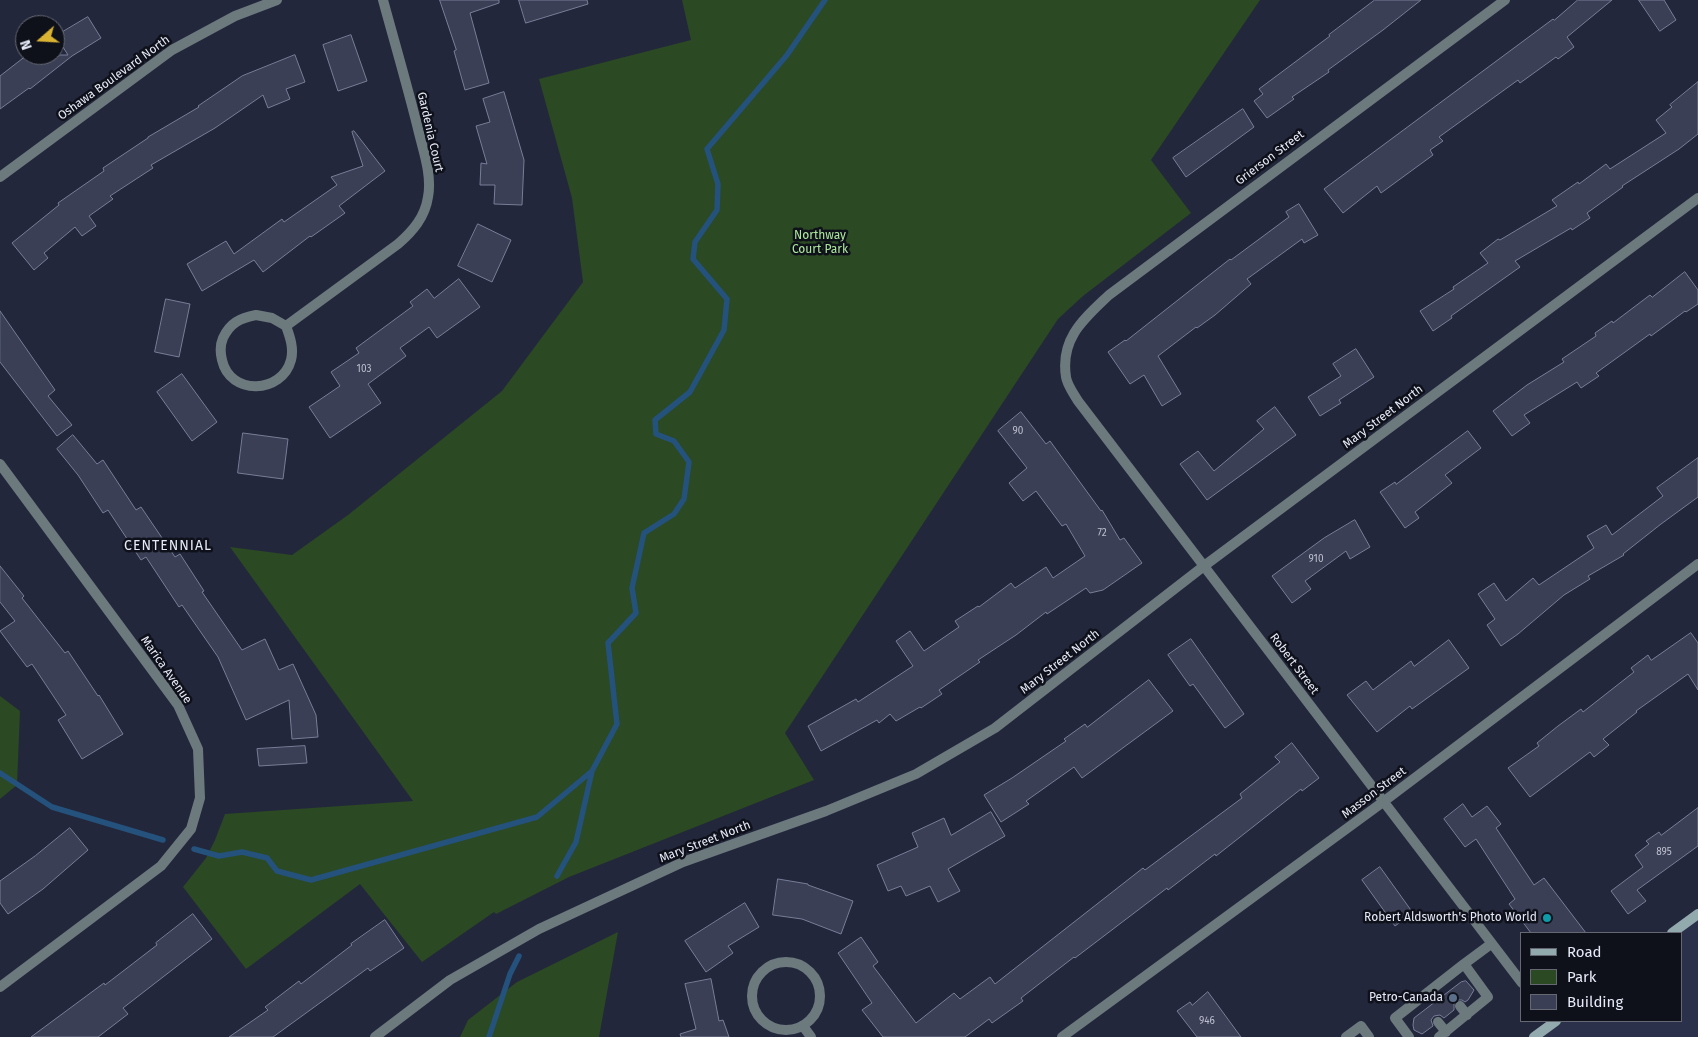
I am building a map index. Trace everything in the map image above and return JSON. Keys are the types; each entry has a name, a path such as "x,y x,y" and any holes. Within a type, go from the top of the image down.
{"main road":[{"path":"1673,932 1698,914"},
{"path":"1534,1037 1553,1022"}],"street":[{"name":"Oshawa Boulevard North","path":"0,177 172,50 235,16 277,0"},
{"name":"Gardenia Court","path":"286,326 398,244 411,233 426,208 429,190 427,170 410,96 383,0"},
{"name":"Grierson Street","path":"1067,351 1080,322 1109,295 1505,0"},
{"name":"Mary Street North","path":"375,1037 450,980 539,929 683,862 826,811 916,774 995,728 1204,566 1698,198"},
{"path":"256,315 272,318 286,326 292,346 292,358 287,370 280,379 269,385 254,387 242,384 228,373 223,365 220,353 221,342 232,324 243,317 256,315"},
{"name":"Robert Street","path":"1067,351 1066,378 1078,402 1520,980"},
{"name":"Marica Avenue","path":"0,464 178,705 198,749 200,798 190,829 161,866 0,987"},
{"name":"Masson Street","path":"1062,1037 1383,802 1698,564"},
{"path":"1409,1037 1395,1018 1492,944"},
{"path":"781,962 793,963 804,967 810,972 816,982 819,999 816,1011 803,1026 787,1030 775,1028 765,1023 757,1014 752,996 754,984 760,974 769,966 781,962"},
{"path":"1438,1022 1443,1034 1488,997 1464,964"},
{"path":"1442,982 1448,991"},
{"path":"1421,998 1428,1007"},
{"path":"1460,1006 1466,1015"},
{"path":"803,1026 811,1037"},
{"path":"1346,1037 1361,1026 1369,1037"}],"shaded area":[{"path":"1698,913 1698,1037 1535,1037 1555,1022 1683,1022 1683,932 1673,932"}],"green space":[{"name":"Northway Court Park","path":"682,0 1260,0 1151,160 1191,213 1083,296 1058,319 785,733 814,780 569,877 496,914 494,912 422,962 360,884 246,969 183,887 206,858 225,814 413,801 230,547 292,555 348,515 502,391 583,282 572,198 539,79 691,40"},
{"path":"0,696 20,711 17,785 0,799"},
{"path":"618,932 599,1037 460,1037 468,1020 517,982"}],"building":[{"path":"440,0 499,0 499,3 470,13 489,83 465,90 454,51 456,50"},
{"path":"519,0 587,0 588,4 526,23"},
{"path":"1375,0 1421,0 1267,118 1254,101 1263,94 1259,89"},
{"path":"1578,0 1612,0 1567,37 1574,47 1558,59 1556,57 1520,83 1518,80 1439,137 1443,141 1430,150 1433,155 1381,193 1377,186 1343,213 1324,189 1554,20"},
{"path":"1639,0 1664,0 1676,20 1660,31"},
{"path":"88,17 101,38 65,62 65,55 68,55 65,50 65,31"},
{"path":"351,35 367,81 338,91 323,45"},
{"path":"295,55 305,82 286,89 290,99 268,108 263,95 215,128 151,165 153,168 110,196 113,199 89,216 96,226 82,236 75,227 44,253 48,258 34,270 12,243 59,205 58,203 104,171 103,168 148,137 199,107 242,76"},
{"path":"15,64 61,65 0,109 0,76"},
{"path":"1698,82 1698,134 1679,149 1622,186 1587,213 1590,218 1515,261 1520,267 1433,331 1420,311 1454,289 1453,287 1488,263 1480,253 1498,239 1500,240 1557,206 1552,200 1578,182 1579,184 1606,164 1610,169 1666,133 1656,120 1672,107 1670,105"},
{"path":"504,92 524,160 522,205 494,204 495,185 480,185 481,163 487,164 476,126 490,122 483,99"},
{"path":"1243,109 1254,127 1186,177 1173,158"},
{"path":"354,131 385,171 339,206 345,213 310,236 263,272 254,260 202,291 187,264 226,241 234,254 282,219 284,222 337,185 331,177 363,166 352,132"},
{"path":"1299,204 1318,235 1304,243 1302,239 1247,279 1251,284 1215,315 1158,356 1181,394 1162,406 1144,375 1130,384 1108,352 1126,341 1230,259 1289,217 1286,212"},
{"path":"478,224 511,240 492,282 458,266"},
{"path":"1685,272 1698,290 1698,304 1685,311 1651,336 1650,334 1596,373 1599,376 1581,388 1577,382 1524,415 1530,423 1512,436 1493,411 1527,385 1564,362 1562,359 1596,336 1595,333 1612,321 1613,323 1650,295 1652,297"},
{"path":"459,279 480,307 437,338 429,327 400,348 406,356 368,384 381,403 330,438 309,407 340,386 331,372 359,353 356,348 413,306 410,302 427,289 434,298"},
{"path":"166,299 190,304 179,357 155,352"},
{"path":"0,311 55,390 48,396 72,425 57,436 0,362"},
{"path":"1356,349 1374,377 1339,400 1341,403 1320,416 1308,397 1341,376 1333,364"},
{"path":"182,374 217,422 192,441 157,392"},
{"path":"1275,407 1296,435 1207,500 1180,464 1198,451 1214,471 1264,429 1257,421"},
{"path":"1021,412 1046,444 1050,441 1102,510 1120,540 1124,538 1142,563 1103,590 1090,593 1086,588 1047,614 1046,612 978,660 980,662 939,690 942,694 921,708 896,721 890,714 879,723 877,720 821,751 808,726 856,699 858,702 913,666 896,641 910,631 924,651 959,627 955,621 979,607 1011,583 1015,588 1046,567 1053,578 1085,556 1066,524 1062,526 1036,491 1023,501 1009,483 1027,468 998,431"},
{"path":"1468,431 1481,448 1445,475 1452,483 1415,512 1419,518 1405,528 1380,492 1395,482 1396,484"},
{"path":"243,433 288,439 283,479 238,473"},
{"path":"73,435 97,464 103,460 136,510 141,507 175,557 180,554 204,591 202,592 242,650 265,639 279,670 293,664 316,715 318,737 292,739 289,700 246,720 218,657 182,605 179,607 146,557 141,560 108,510 103,513 78,475 57,449"},
{"path":"1698,458 1698,497 1661,524 1624,555 1588,576 1590,579 1564,595 1501,646 1487,625 1495,619 1478,594 1494,583 1506,601 1533,578 1539,585 1594,548 1587,536 1606,525 1612,535 1663,496 1657,488"},
{"path":"1355,520 1370,547 1350,559 1346,551 1305,581 1311,589 1292,603 1272,576 1324,538"},
{"path":"0,566 24,596 22,598 65,653 68,651 99,695 123,734 82,759 58,720 66,715 32,664 27,667 0,631 15,621 0,602"},
{"path":"1691,633 1698,643 1698,690 1688,674 1636,711 1603,739 1609,745 1594,757 1590,752 1530,797 1508,768 1539,746 1537,743 1558,726 1581,709 1583,712 1634,672 1631,668 1648,655 1651,660"},
{"path":"1191,639 1244,714 1225,728 1193,684 1190,686 1168,655"},
{"path":"1449,640 1469,668 1412,709 1410,706 1377,732 1347,695 1366,681 1373,690 1411,661 1414,666"},
{"path":"1149,680 1173,711 1082,778 1074,767 1026,801 1029,804 1001,822 984,795 1066,741 1064,739 1085,724 1087,727"},
{"path":"1292,743 1319,778 1302,791 1301,789 1216,856 1215,854 1168,890 1167,888 1074,957 1021,998 1023,1001 992,1023 989,1019 965,1037 883,1037 862,1010 872,1003 838,953 861,937 878,962 873,966 916,1023 954,993 960,999 990,977 995,984 1143,868 1145,870 1242,798 1240,794 1280,762 1275,757"},
{"path":"305,746 307,763 259,766 257,749"},
{"path":"1463,804 1472,817 1487,806 1501,824 1496,828 1534,885 1544,878 1585,932 1530,932 1509,904 1515,899 1476,839 1465,847 1444,819"},
{"path":"1698,808 1698,846 1637,890 1646,901 1628,914 1611,891 1643,867 1635,855 1649,844 1646,841 1659,832 1661,835"},
{"path":"991,812 1005,836 948,869 960,891 938,902 930,886 906,896 901,886 888,891 877,865 918,847 912,833 944,818 951,835"},
{"path":"70,828 88,850 43,889 8,914 0,903 0,881"},
{"path":"1380,867 1413,913 1395,926 1362,880"},
{"path":"778,879 808,884 853,901 841,934 802,919 773,915"},
{"path":"745,903 759,927 728,946 733,953 706,972 685,941"},
{"path":"193,914 212,939 123,1008 128,1014 98,1037 31,1037 104,983 105,985 157,945 156,943"},
{"path":"385,920 404,948 370,971 368,968 273,1037 229,1037 268,1010 265,1007 299,981 301,984 351,944"},
{"path":"711,979 719,1021 723,1020 729,1037 681,1037 680,1034 696,1029 685,984"},
{"path":"1466,981 1474,990 1468,1000 1465,1002 1456,1000 1454,1010 1444,1018 1440,1015 1434,1016 1431,1020 1433,1026 1422,1034 1414,1030 1414,1018 1461,982"},
{"path":"1208,992 1241,1037 1197,1037 1177,1011 1190,1002 1192,1005"}],"waterway":[{"path":"557,876 576,842 592,771 617,724 608,643 636,613 632,588 644,533 674,514 684,499 689,462 674,441 656,434 655,420 690,392 724,330 727,299 693,259 695,242 717,210 718,184 707,149 787,55 825,0"},
{"path":"194,849 219,856 242,852 267,858 277,871 311,880 537,817 592,771"},
{"path":"0,773 52,807 163,840"},
{"path":"489,1037 510,974 519,956"}],"place":[{"name":"Robert Aldsworth's Photo World","path":"1547,918"},
{"name":"Petro-Canada","path":"1453,998"}],"district":[{"name":"CENTENNIAL","path":"168,546"}]}
